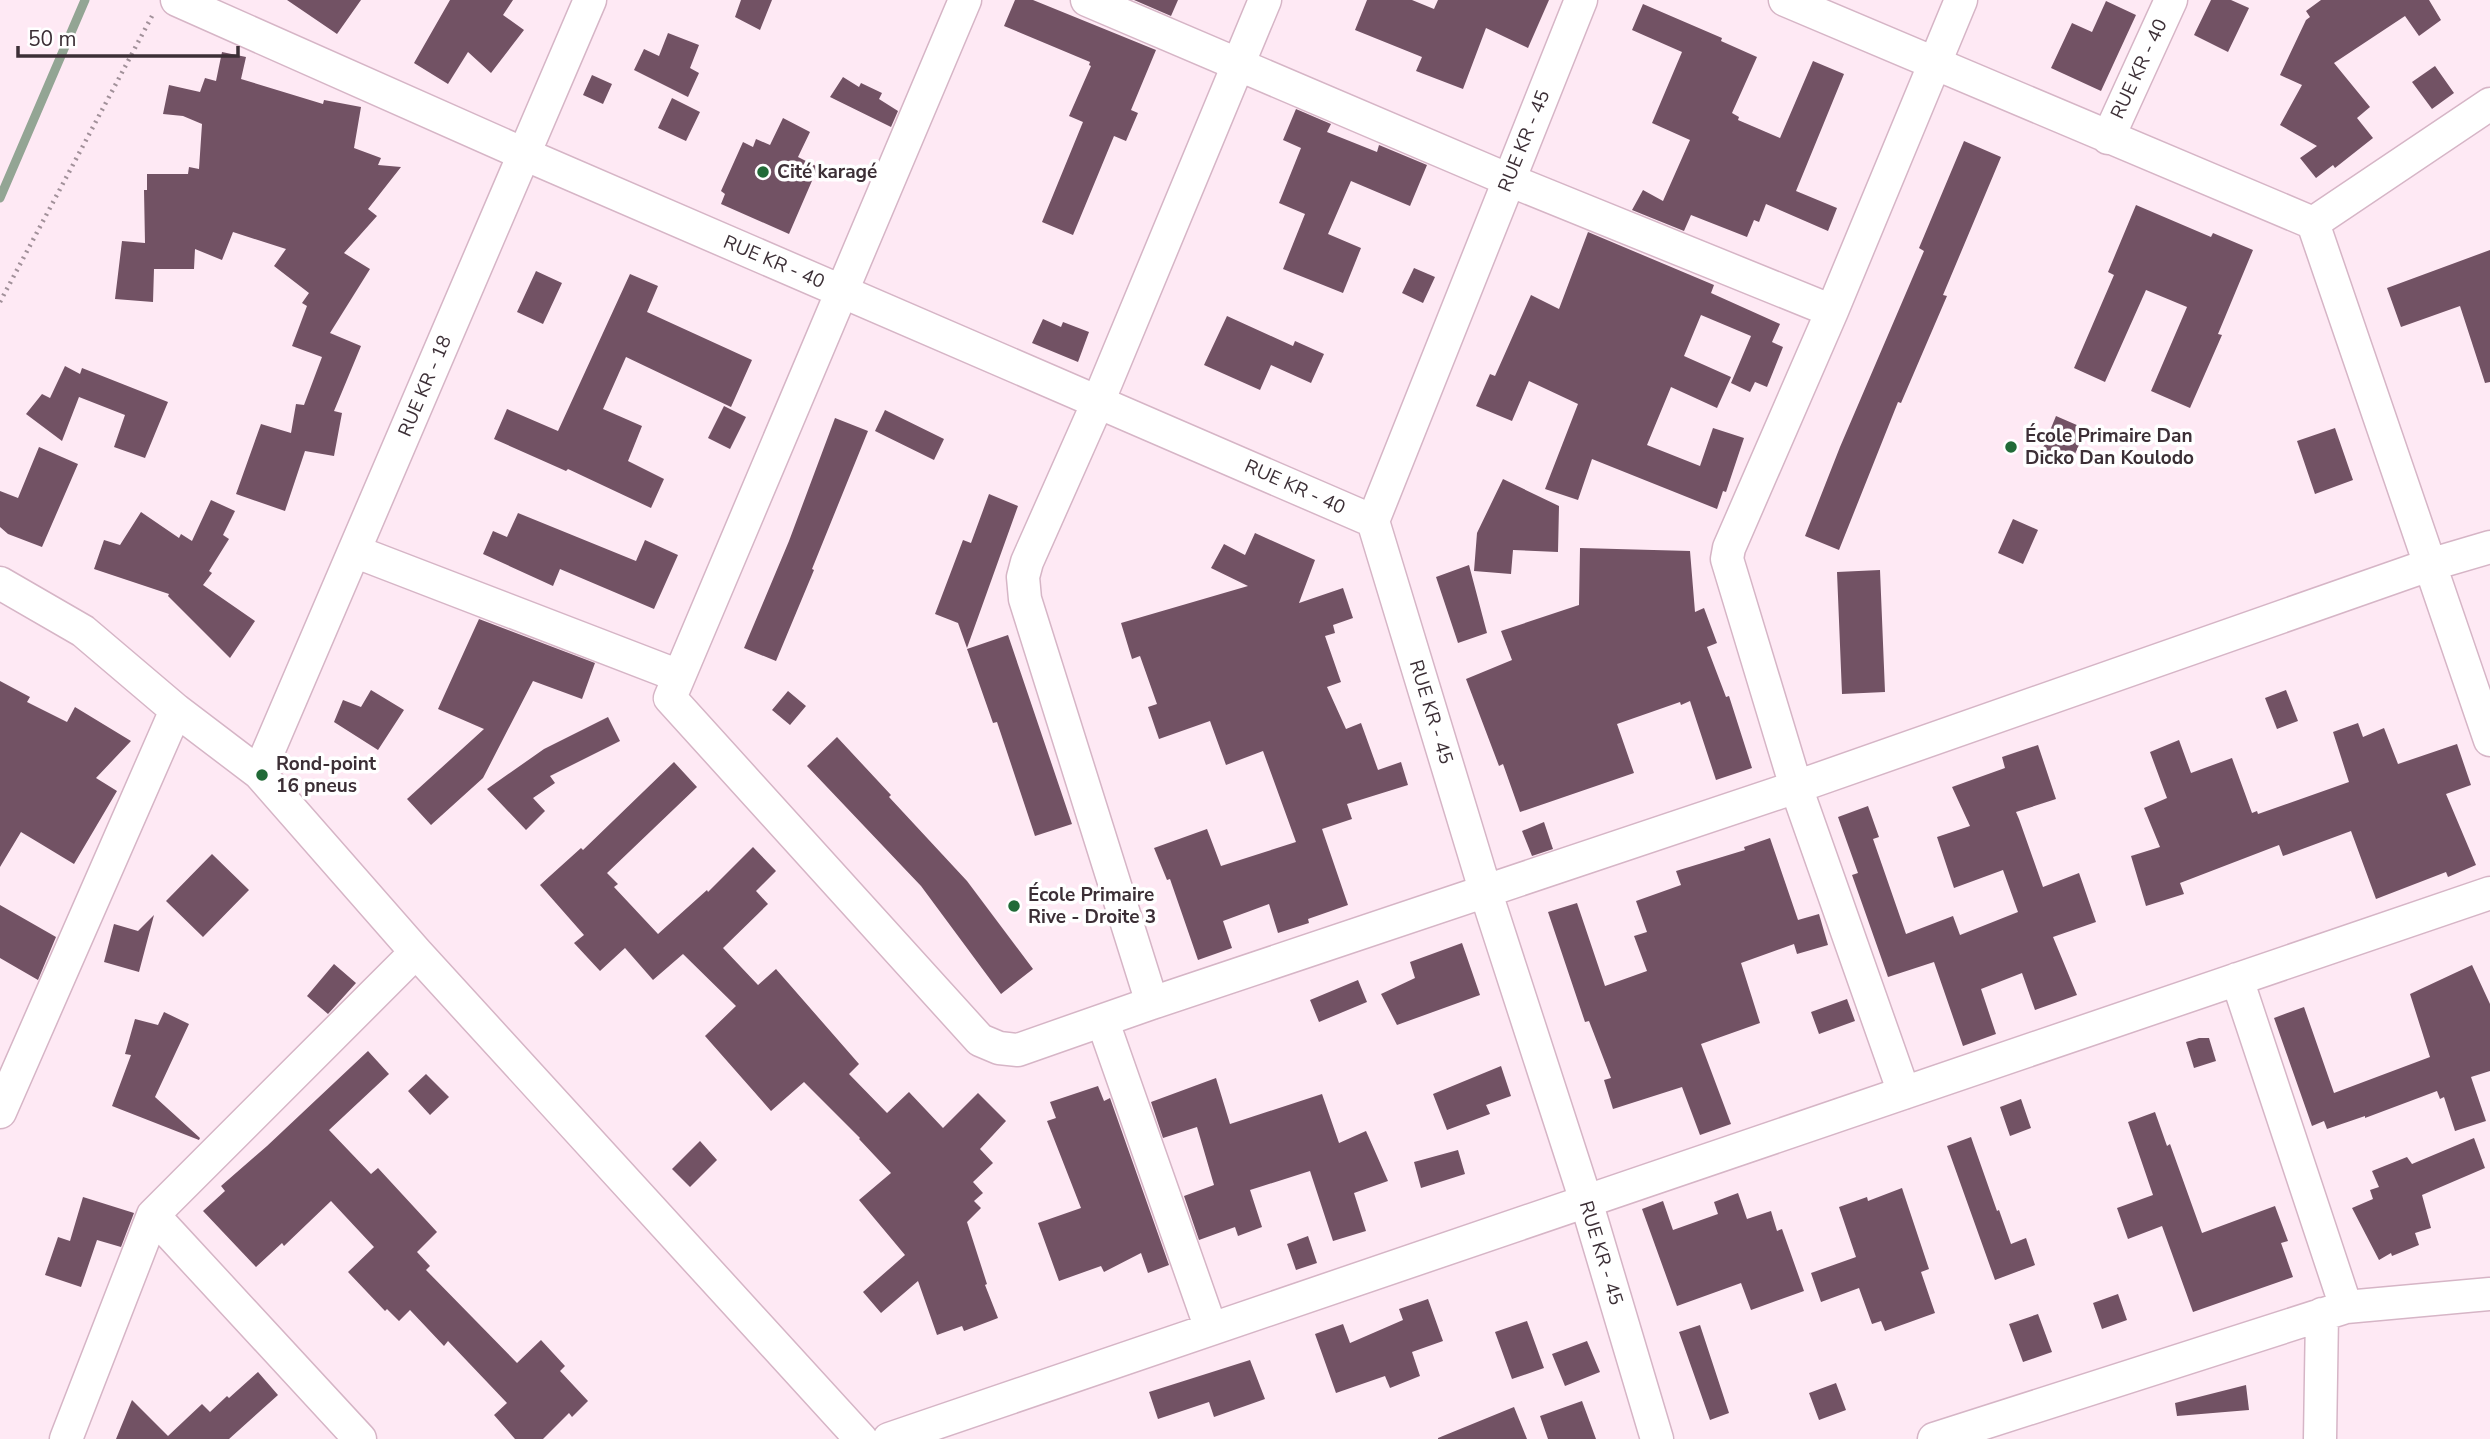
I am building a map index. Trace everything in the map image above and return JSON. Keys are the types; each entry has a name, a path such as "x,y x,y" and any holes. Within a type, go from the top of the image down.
{"street":[{"name":"RUE KR - 18","path":"259,773 590,0"},
{"path":"965,0 670,698 980,1040 999,1048 1018,1050 1103,1022 1152,1003 1796,788 2429,565 2490,547"},
{"path":"1087,0 1509,180 1832,311"},
{"path":"1152,1003 1029,612 1023,577 1027,562 1098,402 1265,0"},
{"name":"RUE KR - 45","path":"1581,0 1373,521 1486,893 1586,1201 1657,1439"},
{"path":"1785,0 2313,223 2490,740"},
{"path":"1904,1093 1796,788 1727,559 1729,548 1832,311 1961,0"},
{"name":"RUE KR - 40","path":"2108,138 2171,0"},
{"name":"RUE KR - 40","path":"166,6 524,154 1373,521"},
{"path":"2313,223 2490,104"},
{"path":"354,551 679,676"},
{"path":"0,583 83,631 176,710 259,773 416,952 861,1439"},
{"path":"0,1112 176,710"},
{"path":"889,1439 2490,893"},
{"path":"66,1439 153,1214 416,952"},
{"path":"2237,979 2334,1310 2320,1439"},
{"path":"1103,1022 1211,1329"},
{"path":"153,1214 360,1439"},
{"path":"1934,1439 2334,1310 2490,1294"}],"path":[{"path":"0,302 166,6"}],"building":[{"path":"287,0 361,0 337,34"},
{"path":"450,0 513,0 503,15 524,30 491,73 468,52 448,84 414,63"},
{"path":"741,0 772,0 760,30 735,17"},
{"path":"1015,0 1033,0 1156,50 1131,110 1138,113 1126,141 1114,136 1073,235 1042,222 1083,122 1069,116 1091,66 1090,62 1004,26"},
{"path":"1134,0 1178,0 1171,16"},
{"path":"1367,0 1412,0 1434,9 1438,0 1549,0 1528,48 1486,28 1463,89 1416,71 1422,57 1355,30"},
{"path":"2211,0 2231,0 2249,8 2228,52 2194,35"},
{"path":"2321,0 2429,0 2441,20 2419,36 2405,16 2334,63 2370,107 2357,118 2373,138 2335,168 2333,165 2316,178 2300,158 2317,146 2280,125 2302,85 2280,75 2306,20 2310,17 2306,11"},
{"path":"2106,1 2136,15 2101,91 2051,68 2072,23 2092,32"},
{"path":"1643,4 1722,38 1721,41 1757,57 1732,113 1739,117 1738,120 1780,138 1813,61 1844,74 1796,191 1837,208 1828,231 1766,204 1759,222 1754,220 1747,237 1691,215 1684,231 1632,210 1643,190 1663,201 1690,140 1652,123 1682,52 1632,30"},
{"path":"668,33 699,45 690,68 699,73 688,97 634,70 644,49 659,56"},
{"path":"222,52 246,57 241,79 323,104 324,100 361,107 354,148 381,158 378,165 401,167 368,209 377,216 344,253 370,269 330,333 361,346 334,411 342,413 334,456 305,451 285,511 236,494 261,424 291,433 296,404 304,405 322,357 292,346 307,306 302,303 309,293 274,266 286,249 233,232 222,260 195,249 194,269 154,269 153,302 115,299 122,241 145,243 144,190 147,190 147,174 188,174 189,167 199,169 202,124 183,116 163,114 169,85 200,92 205,78 216,81"},
{"path":"2435,66 2454,93 2432,109 2412,82"},
{"path":"592,75 612,84 603,104 583,95"},
{"path":"843,77 859,87 861,83 882,93 879,99 898,111 891,127 830,97"},
{"path":"672,98 700,112 686,141 658,128"},
{"path":"1296,109 1331,124 1327,132 1377,152 1379,145 1427,165 1410,206 1351,181 1328,234 1361,248 1343,293 1283,269 1305,214 1279,203 1301,148 1283,140"},
{"path":"783,118 810,132 798,157 818,167 789,234 721,204 725,194 721,191 743,142 753,147 756,139 770,145"},
{"path":"1964,141 2001,157 1943,295 1947,296 1901,403 1898,402 1839,550 1805,536 1924,251 1919,248"},
{"path":"2136,205 2211,237 2213,233 2253,250 2218,334 2222,335 2190,408 2151,391 2187,307 2146,290 2105,382 2074,368 2114,275 2108,272"},
{"path":"1588,232 1714,285 1711,293 1780,324 1772,342 1783,347 1767,387 1755,382 1750,392 1731,383 1751,336 1701,315 1684,356 1731,377 1717,408 1671,387 1647,445 1700,466 1713,428 1744,438 1726,492 1723,491 1717,509 1592,459 1578,500 1545,489 1578,404 1529,381 1512,421 1476,406 1490,374 1495,376 1531,295 1559,309"},
{"path":"2490,250 2490,382 2485,383 2460,306 2401,327 2387,288"},
{"path":"1414,268 1435,277 1423,303 1402,293"},
{"path":"536,271 562,283 543,324 517,312"},
{"path":"630,274 658,286 647,312 752,360 731,407 626,357 603,409 642,426 628,461 664,479 651,508 568,469 566,471 494,439 507,409 558,431"},
{"path":"1227,316 1293,346 1295,341 1324,354 1311,383 1271,365 1260,390 1204,365"},
{"path":"1043,319 1061,327 1063,322 1089,332 1078,362 1032,343"},
{"path":"65,366 80,374 82,368 168,402 145,458 114,447 125,415 79,397 62,441 26,414 42,394 50,398"},
{"path":"724,406 746,417 730,449 708,438"},
{"path":"885,410 944,439 934,460 875,431"},
{"path":"2056,416 2086,429 2071,463 2042,450"},
{"path":"835,418 868,431 776,661 744,648 789,541"},
{"path":"2335,428 2353,480 2315,494 2297,441"},
{"path":"39,447 78,464 42,547 8,534 0,527 0,491 18,498"},
{"path":"1503,479 1559,506 1558,552 1513,550 1511,574 1474,571 1477,533"},
{"path":"989,494 1018,506 967,648 958,623 935,614 963,540 971,543"},
{"path":"211,500 235,511 223,535 229,539 203,585 255,621 230,658 168,596 169,594 94,569 104,540 120,545 141,512 179,538 181,534 192,541"},
{"path":"518,513 636,561 645,540 678,555 654,609 560,569 553,586 483,554 493,531 507,537"},
{"path":"2013,519 2038,530 2023,564 1998,553"},
{"path":"1255,533 1315,560 1299,603 1343,588 1353,618 1333,625 1335,633 1325,636 1341,682 1327,687 1346,729 1361,723 1378,770 1401,762 1408,785 1347,804 1352,819 1322,829 1348,905 1308,919 1309,923 1278,933 1269,904 1223,921 1232,948 1198,960 1170,879 1167,880 1154,848 1207,829 1221,866 1296,842 1263,751 1226,765 1210,721 1159,739 1148,707 1157,704 1140,656 1132,659 1121,623 1248,586 1211,568 1224,544 1245,555"},
{"path":"1580,548 1690,551 1695,612 1704,608 1717,643 1707,647 1726,697 1729,696 1752,768 1716,780 1690,701 1681,705 1680,702 1617,724 1634,773 1520,812 1503,764 1499,766 1466,679 1512,660 1501,631 1579,605"},
{"path":"1469,565 1487,633 1458,643 1436,577"},
{"path":"1880,570 1885,692 1842,694 1837,572"},
{"path":"479,619 595,663 582,699 533,681 483,778 431,825 407,799 484,729 438,709"},
{"path":"1008,635 1072,824 1035,836 997,722 993,723 967,649"},
{"path":"0,681 30,697 27,702 67,722 75,707 131,741 96,778 117,791 74,864 21,832 0,867"},
{"path":"371,690 404,710 378,750 334,722 343,700 361,707"},
{"path":"2286,690 2298,721 2277,729 2265,698"},
{"path":"788,691 806,706 790,725 772,710"},
{"path":"608,717 620,741 550,776 555,783 533,798 545,811 526,830 487,789 544,749"},
{"path":"2358,723 2363,737 2384,728 2398,764 2457,744 2471,785 2446,794 2476,865 2448,877 2446,872 2376,899 2351,831 2283,856 2279,845 2180,883 2184,894 2146,906 2131,856 2160,847 2144,808 2167,798 2150,752 2179,740 2191,773 2232,758 2252,813 2257,811 2258,814 2349,782 2333,732"},
{"path":"837,737 967,881 1033,969 1001,994 921,886 807,766"},
{"path":"2038,745 2056,799 2016,812 2043,887 2079,873 2096,922 2053,937 2077,995 2035,1010 2022,973 1981,989 1996,1034 1963,1046 1934,962 1888,977 1852,875 1858,873 1838,817 1868,806 1879,837 1873,839 1906,934 1953,916 1960,935 2018,912 2003,870 1954,888 1937,837 1970,826 1952,787 2005,768 2002,757"},
{"path":"674,762 697,787 607,873 618,884 614,887 658,934 707,890 708,892 753,847 776,871 756,891 768,904 723,948 758,985 776,969 859,1064 849,1074 887,1113 909,1092 943,1128 978,1093 1006,1121 980,1149 993,1163 973,1182 983,1193 974,1201 981,1208 967,1222 987,1284 985,1285 998,1318 964,1331 962,1326 937,1335 918,1281 881,1313 863,1292 905,1255 859,1200 891,1173 804,1082 771,1111 705,1036 736,1006 683,954 653,980 625,948 600,971 574,943 584,935 540,885 581,848 583,850"},
{"path":"1544,822 1553,849 1532,856 1522,831"},
{"path":"1770,838 1798,920 1819,914 1828,945 1797,954 1794,944 1741,963 1760,1023 1701,1044 1731,1124 1700,1135 1682,1087 1613,1109 1604,1080 1611,1078 1589,1021 1585,1022 1548,912 1577,903 1605,986 1647,971 1634,936 1647,932 1636,901 1681,885 1676,871 1745,850 1744,847"},
{"path":"212,854 249,890 203,937 166,901"},
{"path":"0,905 56,937 38,980 0,958"},
{"path":"154,915 139,972 104,962 114,924 138,931"},
{"path":"1462,943 1480,995 1397,1025 1381,994 1415,978 1410,962"},
{"path":"334,964 356,983 328,1014 307,996"},
{"path":"2472,965 2490,1004 2490,1071 2471,1077 2486,1121 2455,1131 2444,1097 2440,1099 2437,1091 2327,1129 2324,1121 2312,1126 2274,1018 2304,1007 2334,1093 2430,1057 2410,994"},
{"path":"1358,980 1367,1002 1319,1022 1310,1000"},
{"path":"1847,999 1855,1021 1819,1034 1811,1012"},
{"path":"164,1012 189,1024 155,1097 200,1138 199,1140 112,1106 131,1055 125,1054 135,1019 158,1025"},
{"path":"2209,1038 2216,1061 2194,1068 2186,1042"},
{"path":"368,1051 389,1074 329,1130 371,1174 378,1168 437,1232 417,1252 430,1266 426,1270 517,1363 541,1340 565,1366 560,1371 588,1401 572,1417 569,1413 543,1439 515,1439 494,1415 507,1403 448,1341 444,1346 410,1310 399,1321 387,1309 385,1311 348,1272 374,1247 331,1201 284,1246 282,1243 256,1267 203,1211 225,1191 221,1186"},
{"path":"1501,1066 1511,1096 1486,1105 1490,1114 1447,1130 1433,1094"},
{"path":"426,1074 449,1097 430,1115 408,1091"},
{"path":"1216,1078 1230,1124 1322,1094 1339,1143 1366,1131 1388,1181 1354,1193 1366,1231 1333,1241 1310,1171 1250,1190 1262,1227 1238,1236 1235,1227 1199,1240 1184,1196 1214,1185 1197,1127 1163,1138 1151,1102"},
{"path":"1098,1086 1104,1101 1110,1098 1169,1265 1148,1273 1141,1253 1104,1272 1101,1266 1059,1281 1038,1223 1081,1208 1047,1121 1056,1118 1050,1102"},
{"path":"2021,1099 2031,1128 2010,1136 2000,1107"},
{"path":"2155,1112 2167,1146 2170,1144 2202,1233 2275,1206 2288,1241 2281,1243 2293,1277 2193,1312 2162,1226 2128,1239 2117,1208 2153,1195 2128,1122"},
{"path":"1971,1137 2011,1244 2026,1238 2035,1265 1995,1280 1947,1146"},
{"path":"2474,1138 2485,1168 2422,1195 2431,1228 2415,1233 2419,1245 2392,1256 2391,1253 2379,1260 2352,1208 2373,1199 2370,1190 2379,1187 2372,1171 2407,1157 2412,1164"},
{"path":"700,1141 717,1160 690,1187 672,1169"},
{"path":"1458,1150 1465,1174 1421,1188 1414,1162"},
{"path":"1902,1188 1929,1269 1921,1272 1935,1313 1885,1331 1881,1321 1872,1324 1859,1288 1821,1302 1811,1273 1856,1257 1839,1207 1867,1197 1868,1201"},
{"path":"1738,1193 1747,1219 1771,1211 1777,1231 1782,1229 1804,1291 1751,1310 1741,1283 1677,1306 1642,1209 1663,1201 1673,1230 1718,1214 1714,1202"},
{"path":"83,1197 134,1213 121,1247 97,1240 81,1287 45,1275 58,1237 70,1241"},
{"path":"1308,1236 1317,1263 1296,1270 1287,1244"},
{"path":"2118,1294 2127,1320 2102,1329 2093,1303"},
{"path":"1428,1299 1443,1341 1412,1352 1420,1376 1390,1388 1385,1376 1336,1393 1315,1334 1343,1324 1350,1343 1403,1320 1399,1309"},
{"path":"2038,1314 2052,1352 2023,1362 2009,1324"},
{"path":"1527,1321 1544,1368 1512,1379 1495,1332"},
{"path":"1700,1325 1729,1413 1710,1420 1679,1332"},
{"path":"1587,1341 1600,1372 1565,1386 1552,1354"},
{"path":"1250,1360 1265,1399 1214,1417 1209,1402 1158,1419 1149,1392"},
{"path":"258,1372 278,1395 229,1439 116,1439 132,1400 168,1436 202,1404 210,1412"},
{"path":"1836,1383 1846,1410 1819,1420 1809,1393"},
{"path":"2246,1385 2249,1410 2177,1416 2175,1403"},
{"path":"1582,1401 1596,1439 1548,1439 1540,1416"},
{"path":"1514,1407 1527,1439 1438,1439 1438,1438"}],"waterway":[{"path":"0,198 85,0"}],"place":[{"name":"Cité karagé","path":"763,172"},
{"name":"École Primaire Dan Dicko Dan Koulodo","path":"2011,447"},
{"name":"Rond-point 16 pneus","path":"262,775"},
{"name":"École Primaire Rive - Droite 3","path":"1014,906"}]}
